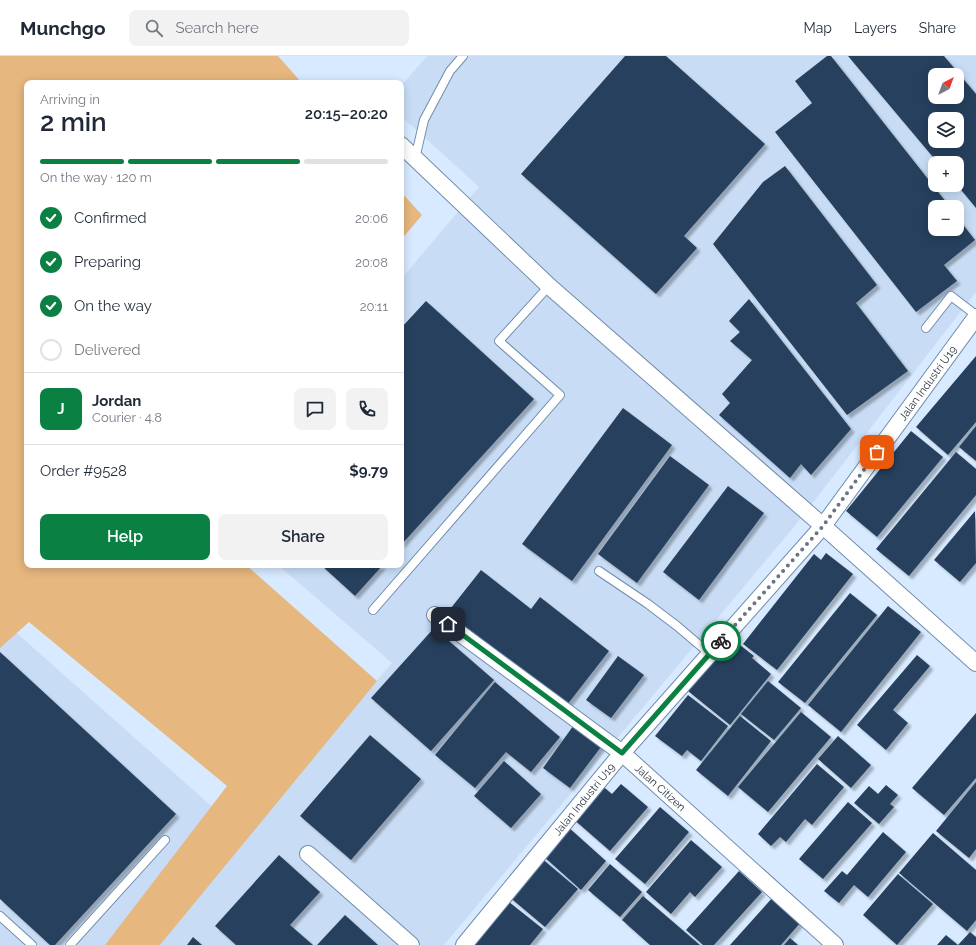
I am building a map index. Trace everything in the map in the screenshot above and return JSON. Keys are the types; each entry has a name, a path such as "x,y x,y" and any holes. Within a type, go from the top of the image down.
{"street":[{"path":"404,148 549,286 823,526 976,663"},
{"name":"Jalan Industri U19","path":"464,945 622,753 823,526 976,316"},
{"name":"Jalan Citizen","path":"435,615 622,753 835,945"},
{"path":"308,854 410,945"}],"lane":[{"path":"415,159 424,120 450,71 463,56"},
{"path":"373,610 560,395 499,341 549,286"},
{"path":"926,328 951,296 976,316"},
{"path":"598,571 654,608 710,654"},
{"path":"70,945 164,840"},
{"path":"0,916 32,945"}],"shaded area":[{"path":"0,56 278,56 299,80 24,80 24,568 249,568 377,681 160,945 105,945 227,786 29,622 0,648"},
{"path":"427,56 976,56 976,292 794,527 444,945 0,945 0,618 244,835 392,663 281,568 404,568 404,275 479,187 404,119 404,83"},
{"path":"404,195 422,215 404,236"}],"building":[{"path":"625,56 666,56 765,144 684,236 697,248 656,294 521,174"},
{"path":"827,56 831,56 928,179 928,192 938,192 944,200 928,200 928,236 964,236 964,226 975,240 944,265 957,281 916,312 775,132 812,103 795,81"},
{"path":"848,56 944,56 954,68 928,68 928,104 964,104 964,80 976,94 976,208 963,192 964,192 964,156 932,156"},
{"path":"785,166 877,285 856,303 908,371 847,415 713,244 763,182"},
{"path":"749,299 851,429 811,475 801,464 790,478 719,415 730,403 722,394 752,360 730,341 740,332 729,321"},
{"path":"426,301 534,399 404,542 404,325"},
{"path":"976,356 976,422 948,455 916,427"},
{"path":"623,408 672,445 572,581 522,544"},
{"path":"976,426 976,461 959,447"},
{"path":"911,431 943,457 877,537 846,511"},
{"path":"956,452 976,469 976,495 909,576 876,549"},
{"path":"670,456 709,485 637,583 598,554"},
{"path":"728,486 764,513 699,600 663,572"},
{"path":"975,511 976,563 960,582 934,560"},
{"path":"826,553 853,574 777,670 743,644 814,554 821,560"},
{"path":"324,568 380,568 355,596"},
{"path":"481,570 531,609 540,597 609,651 567,705 447,613"},
{"path":"850,593 877,615 805,703 778,682"},
{"path":"888,606 921,632 841,732 808,705"},
{"path":"434,628 494,680 431,751 371,698"},
{"path":"731,638 754,656 752,658 771,674 730,725 688,691"},
{"path":"0,652 176,814 55,945 50,945 0,899"},
{"path":"917,655 930,666 893,710 908,723 886,750 857,725"},
{"path":"618,656 644,675 611,718 586,700"},
{"path":"768,681 801,708 774,740 741,714"},
{"path":"495,682 560,737 531,772 506,752 475,788 435,755"},
{"path":"688,695 728,726 701,761 687,750 682,756 655,736"},
{"path":"801,712 831,737 768,812 738,787"},
{"path":"976,713 976,778 944,815 912,788"},
{"path":"740,716 771,741 728,796 696,770"},
{"path":"576,722 604,743 570,788 543,768"},
{"path":"370,735 421,779 351,860 300,816"},
{"path":"838,736 871,765 851,788 818,759"},
{"path":"504,761 541,794 511,828 474,796"},
{"path":"817,764 844,787 812,825 805,819 786,842 780,837 771,846 758,834"},
{"path":"976,782 976,849 969,858 936,831"},
{"path":"600,784 612,794 621,784 648,807 610,851 571,817"},
{"path":"886,785 898,795 890,804 894,807 879,824 854,803 869,786 878,794"},
{"path":"848,802 872,823 823,879 799,859"},
{"path":"660,807 689,832 645,884 615,859"},
{"path":"567,826 606,861 581,890 542,855"},
{"path":"883,832 906,852 868,897 854,885 839,903 824,891 842,871 847,875"},
{"path":"933,833 976,870 976,920 967,931 899,873"},
{"path":"691,840 722,867 695,897 690,892 671,914 646,892"},
{"path":"279,855 320,892 290,925 313,945 236,945 215,926"},
{"path":"540,857 578,889 545,927 507,895"},
{"path":"610,864 642,892 620,917 588,890"},
{"path":"739,871 762,892 714,945 703,945 686,930"},
{"path":"898,874 933,904 897,945 863,915"},
{"path":"643,896 700,945 650,945 622,920"},
{"path":"773,897 801,922 781,945 730,945"},
{"path":"504,898 543,929 530,945 466,945"},
{"path":"345,915 378,945 317,945"},
{"path":"970,932 976,937 976,945 958,945"},
{"path":"946,935 958,945 937,945"},
{"path":"193,937 202,945 187,945"},
{"path":"790,938 798,945 784,945"}],"way so far":[{"path":"721,641 823,526 877,452"}],"route":[{"path":"448,624 622,753 721,641"}]}
